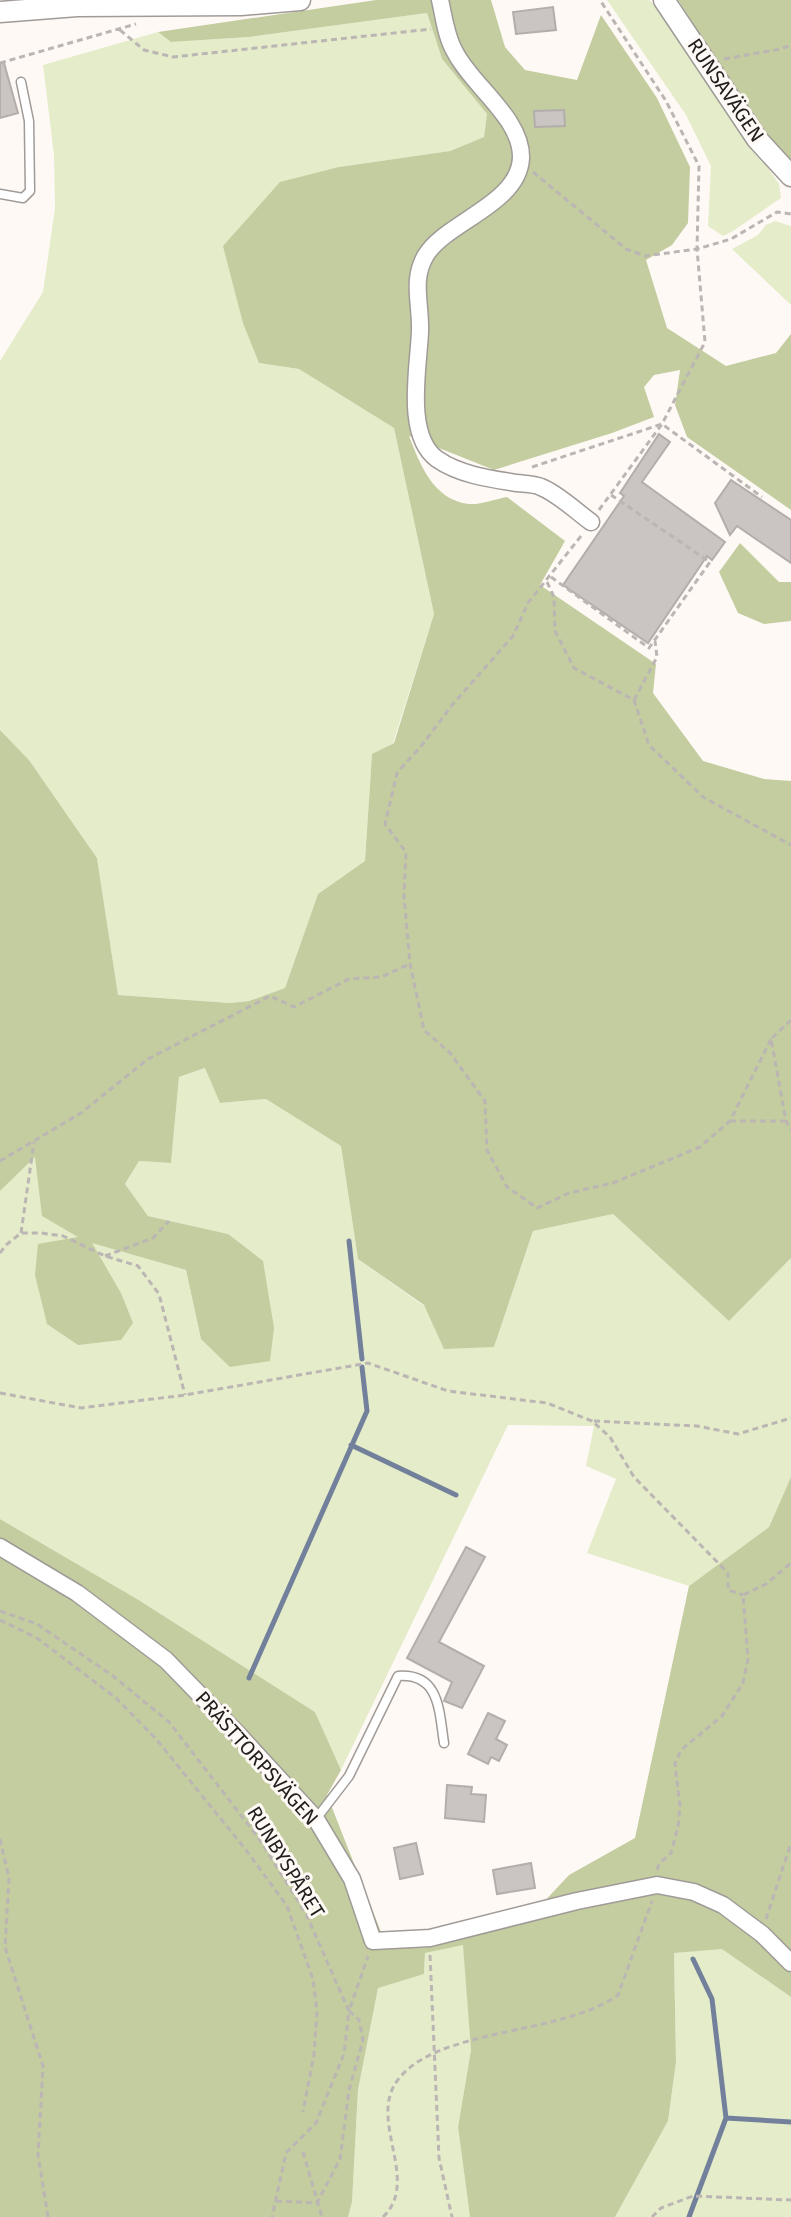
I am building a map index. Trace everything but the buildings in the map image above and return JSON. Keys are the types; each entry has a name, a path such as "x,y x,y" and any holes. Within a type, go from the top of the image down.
{"street":[{"path":"0,12 77,6 167,3 241,5 300,0"},
{"path":"440,0 455,53 510,123 521,142 521,162 513,182 487,207 427,253 416,279 420,331 416,378 420,428 426,446 436,458 466,473 541,487 591,522"},
{"name":"RUNSAVÄGEN","path":"664,0 757,139 791,176"},
{"name":"PRÄSTTORPSVÄGEN","path":"0,1547 77,1593 166,1660 236,1732 316,1819 352,1879 373,1941"},
{"path":"373,1941 430,1938 577,1901 657,1885 694,1892 723,1905 762,1934 791,1963"}],"lane":[{"path":"0,194 23,198 30,191 29,121 21,82"},
{"path":"316,1819 349,1776 398,1676 413,1675 431,1686 439,1708 444,1743"}],"path":[{"path":"600,0 666,101 699,166 697,249 705,342 662,424 549,580 528,603 513,636 397,773 385,824 406,852 404,896 410,964 424,1030 450,1053 485,1101 487,1150 507,1187 537,1208 569,1193 613,1183 700,1147 730,1121 771,1039 791,1020"},
{"path":"0,63 144,21"},
{"path":"120,30 144,50 173,57 422,28 447,31"},
{"path":"709,65 719,60 791,45"},
{"path":"521,162 626,249 645,256 697,249 731,239 777,212 791,214"},
{"path":"521,471 662,424"},
{"path":"662,424 762,497"},
{"path":"549,580 649,648 710,562 611,495"},
{"path":"549,580 554,597 555,631 574,668 634,700 649,745 703,797 791,845"},
{"path":"634,700 657,657 655,639"},
{"path":"0,1161 81,1113 148,1059 270,996 294,1007 349,979 381,977 410,964"},
{"path":"771,1039 786,1121 791,1130"},
{"path":"730,1121 786,1121"},
{"path":"21,1233 34,1140"},
{"path":"105,1256 153,1238 169,1221"},
{"path":"0,1253 21,1233 63,1236 105,1256 138,1266 159,1294 185,1395"},
{"path":"0,1393 81,1408 185,1395 368,1363 448,1391 547,1403 592,1421 697,1426 738,1434 791,1418"},
{"path":"592,1421 610,1437 634,1477 728,1573 728,1590 743,1595 766,1584 791,1563"},
{"path":"383,2217 396,2197 398,2179 388,2111 395,2084 409,2067 433,2053 577,2016 618,1995 657,1885 659,1864 671,1853 678,1827 680,1806 675,1764 681,1750 722,1716 743,1683 748,1659 743,1595"},
{"name":"RUNBYSPÅRET","path":"0,1611 37,1624 113,1676 169,1722 260,1840 298,1902 349,2011 359,2020 363,2040 349,2090 340,2159 317,2203"},
{"name":"RUNBYSPÅRET","path":"0,1620 37,1638 116,1698 157,1740 287,1906 313,1979 317,2011 314,2054 303,2112"},
{"path":"0,1839 9,1878 2,1947 43,2066 38,2155 48,2217"},
{"path":"762,1934 791,1843"},
{"path":"430,1938 439,2158 452,2217"},
{"path":"272,2217 286,2153 316,2123 344,2054 349,2011 373,1941"},
{"path":"303,2152 322,2217"},
{"path":"652,2217 661,2208 695,2197 791,2200"},
{"path":"275,2201 317,2203"}],"green space":[{"path":"376,0 491,0 505,47 525,70 577,80 601,15 657,98 690,167 688,223 672,245 646,260 667,328 726,366 776,353 791,334 791,510 687,437 675,405 680,370 654,375 644,387 654,417 494,470 409,436 430,479 446,496 469,504 507,497 565,541 540,585 656,664 653,693 703,761 764,779 791,781 791,1258 729,1321 613,1214 533,1231 494,1347 444,1349 424,1305 358,1259 341,1146 266,1099 220,1103 205,1068 179,1077 171,1163 139,1161 125,1184 148,1216 228,1234 263,1261 274,1328 270,1361 230,1367 201,1339 186,1270 92,1243 121,1293 133,1323 121,1340 78,1345 47,1324 35,1275 38,1244 78,1237 42,1216 35,1157 0,1191 0,730 29,760 97,858 118,995 230,1003 249,1001 285,988 318,894 365,861 372,754 394,743 434,614 394,428 299,369 259,363 243,323 223,246 280,182 339,167 450,151 484,137 487,114 442,59 427,13 249,37 171,42 158,32"},
{"path":"607,0 649,0 654,4 779,184 781,198 723,236 708,226 711,166 686,115"},
{"path":"678,0 791,0 791,164 782,156 728,79"},
{"path":"427,13 442,59 487,114 484,137 450,151 339,167 259,363 299,369 394,428 434,614 393,743 372,755 365,861 318,894 285,988 249,1001 230,1003 118,995 97,858 29,760 0,730 0,361 43,292 55,208 54,155 43,65 158,32 171,42 249,37"},
{"path":"775,221 791,226 791,305 732,249 758,235 766,225"},
{"path":"740,543 779,582 791,582 791,621 764,624 738,613 719,572"},
{"path":"206,1068 220,1103 266,1099 341,1146 358,1259 424,1306 494,1347 533,1231 613,1214 729,1321 791,1258 791,1477 769,1527 689,1586 587,1553 616,1479 586,1466 594,1426 508,1425 341,1770 315,1712 137,1599 0,1519 0,1191 35,1157 79,1238 121,1293 90,1242 186,1270 201,1339 228,1234 148,1216 125,1184 139,1161 171,1163 179,1077"},
{"path":"791,1477 791,1997 722,1949 674,1953 676,2062 668,2121 615,2217 470,2217 458,2127 471,2050 463,1945 425,1953 424,1974 378,1988 358,2090 352,2202 348,2217 0,2217 0,1519 137,1599 315,1712 341,1770 327,1795 383,1937 429,1936 541,1905 569,1875 635,1838 689,1586 769,1527"},
{"path":"464,1944 471,2050 458,2127 470,2217 348,2217 352,2202 358,2090 378,1987 424,1974 425,1953"},
{"path":"722,1948 791,1997 791,2217 615,2217 668,2121 676,2062 674,1953"}],"waterway":[{"path":"349,1241 362,1359"},
{"path":"249,1678 367,1411 362,1367"},
{"path":"351,1445 456,1495"},
{"path":"689,2217 726,2118 712,1999 693,1959"},
{"path":"726,2118 791,2122"}]}
